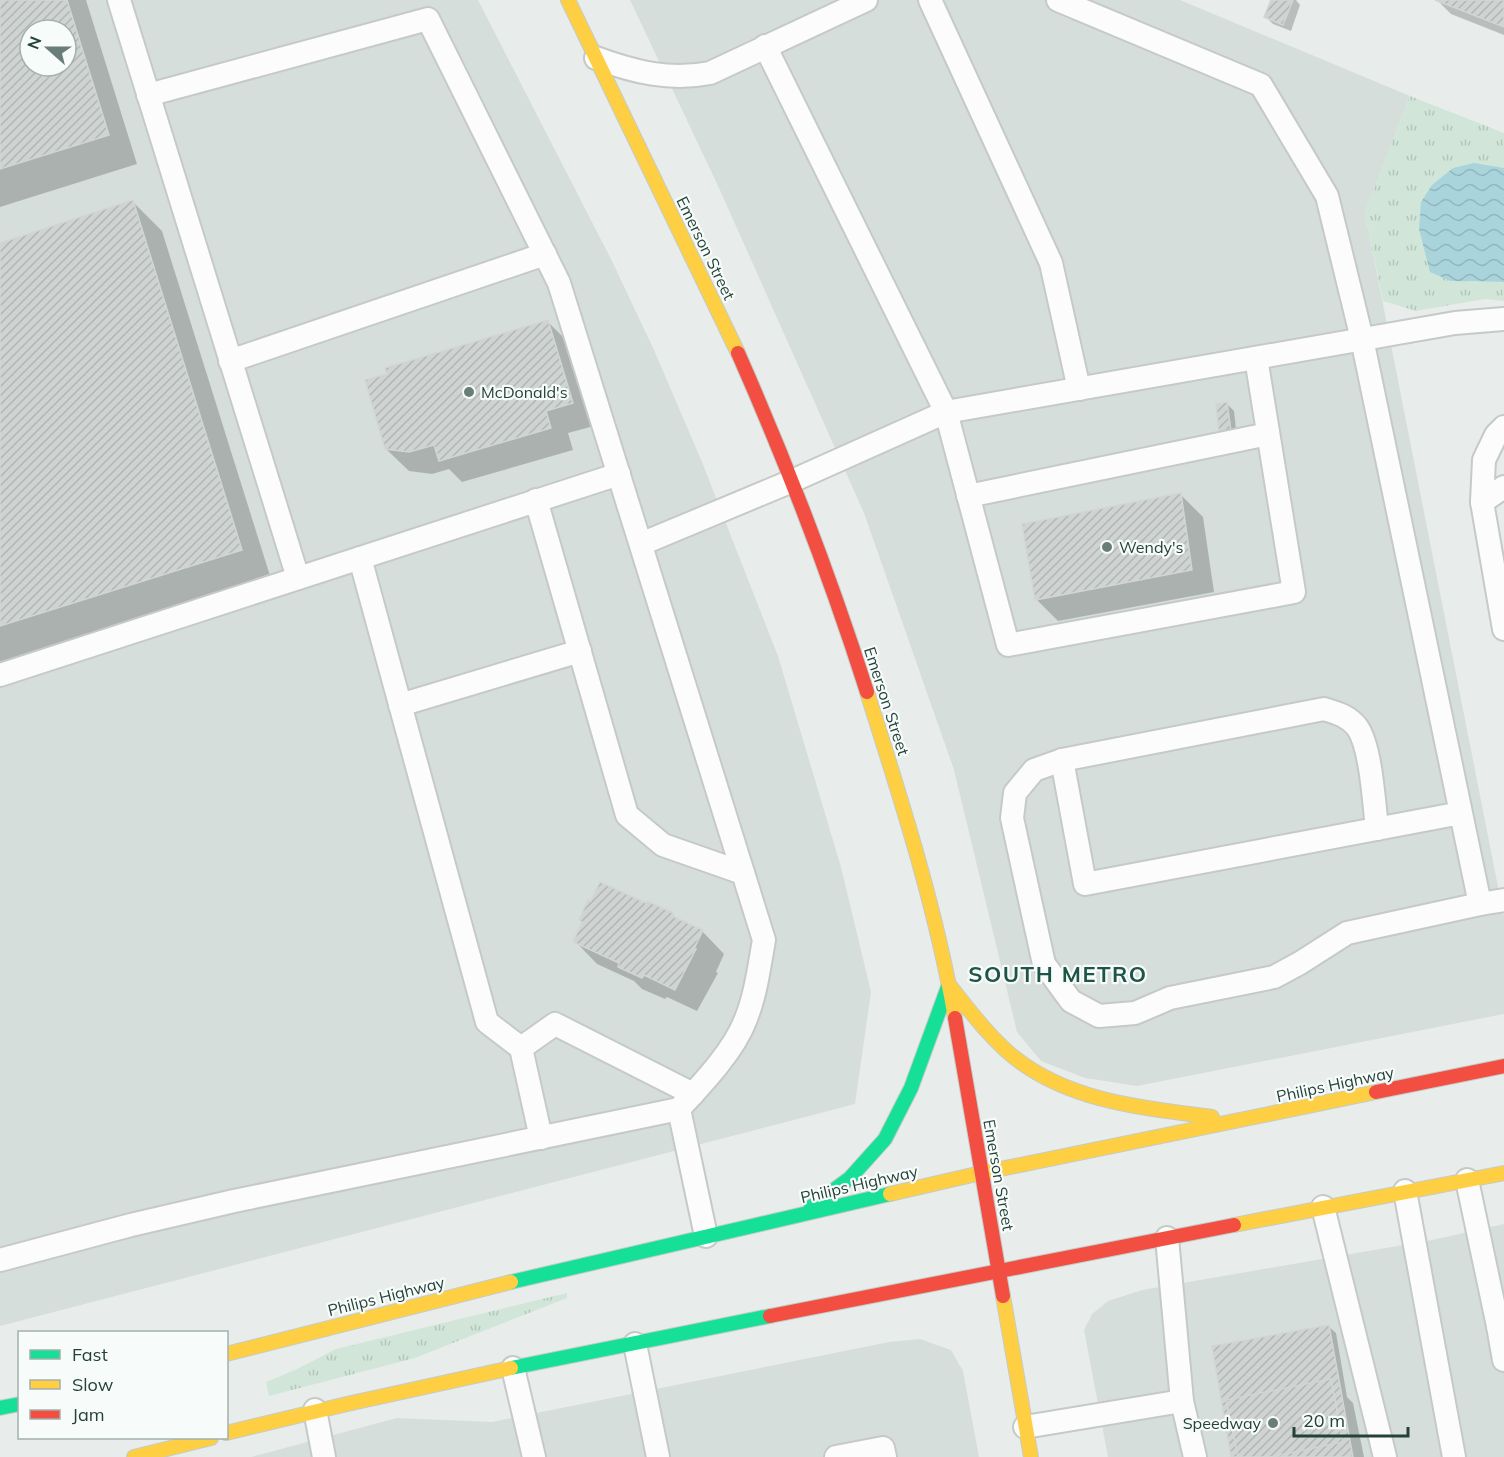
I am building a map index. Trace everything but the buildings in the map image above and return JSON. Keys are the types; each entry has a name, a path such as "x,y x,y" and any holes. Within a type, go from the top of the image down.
{"main road":[{"name":"Emerson Street","path":"568,0 733,341 792,481 840,608 885,749 926,889 949,985 1031,1457"},
{"path":"949,985 988,1034 1016,1059 1048,1078 1082,1093 1122,1103 1239,1120"},
{"path":"802,1214 850,1178 885,1139 911,1088 949,985"},
{"name":"Philips Highway","path":"228,1353 500,1284 981,1173 1504,1066"},
{"path":"228,1432 315,1410 513,1368 999,1270 1504,1173"},
{"path":"0,1408 18,1404"},
{"path":"134,1457 203,1439"}],"lane":[{"path":"119,0 298,578"},
{"path":"596,58 641,73 660,76 695,76 710,73 866,0"},
{"path":"930,0 1051,263 1079,389"},
{"path":"1058,0 1261,86 1327,196 1362,339 1480,904"},
{"path":"0,1260 222,1204 541,1138 686,1102 717,1066 745,1023 756,989 764,940 559,283 428,19 148,95"},
{"path":"765,46 946,412 1008,645 1294,591 1256,358"},
{"path":"230,361 545,254"},
{"path":"641,544 792,481 946,412 1455,322 1504,319"},
{"path":"1504,427 1496,435 1485,460 1482,502 1504,629"},
{"path":"968,496 1268,434"},
{"path":"0,675 619,474"},
{"path":"1482,502 1504,487"},
{"path":"536,500 627,815 663,845 742,873"},
{"path":"360,558 487,1022 521,1048 541,1138"},
{"path":"400,705 580,651"},
{"path":"1377,828 1365,745 1357,727 1342,714 1324,709 1062,760 1034,770 1016,793 1012,818 1044,964 1071,1001 1099,1016 1135,1013 1170,998 1274,977 1347,933 1504,900"},
{"path":"1062,760 1085,884 1461,813"},
{"path":"521,1048 555,1024 686,1102"},
{"path":"686,1102 706,1236"},
{"path":"1467,1180 1501,1325 1504,1360"},
{"path":"1405,1191 1455,1457"},
{"path":"1323,1207 1385,1457"},
{"path":"1167,1238 1182,1401 1195,1457"},
{"path":"635,1344 658,1457"},
{"path":"513,1368 534,1457"},
{"path":"1025,1427 1182,1401"},
{"path":"315,1410 324,1457"},
{"path":"836,1457 883,1448 885,1457"}],"shaded area":[{"path":"0,0 478,0 612,261 654,350 702,462 778,656 841,867 871,992 855,1104 0,1326"},
{"path":"630,0 1180,0 1410,96 1365,213 1504,917 1504,1014 1137,1086 1085,1078 1041,1061 1017,1032 954,770 864,513 719,188"},
{"path":"1504,1224 1504,1457 1108,1457 1084,1330 1092,1314 1108,1301 1142,1290 1432,1240"},
{"path":"920,1339 951,1350 963,1371 979,1457 251,1457 397,1418 492,1422 889,1342"}],"green space":[{"path":"1410,96 1504,133 1504,168 1501,167 1468,282 1504,282 1504,301 1485,299 1416,311 1383,301 1365,213"},
{"path":"567,1293 567,1298 415,1358 269,1396 266,1382 336,1349"}],"water":[{"path":"1474,163 1504,168 1504,282 1451,281 1430,272 1419,229 1421,202 1432,185 1453,168"}],"traffic: fast":[{"path":"811,1207 850,1178 885,1139 911,1088 948,987"},
{"path":"511,1282 890,1194"},
{"path":"511,1368 770,1316"},
{"path":"0,1408 18,1404"}],"traffic: slow":[{"path":"568,0 738,353"},
{"path":"867,692 928,895 955,1018"},
{"path":"950,986 997,1042 1015,1058 1060,1085 1109,1101 1212,1117"},
{"path":"890,1194 981,1173 1376,1092"},
{"path":"1234,1225 1504,1173"},
{"path":"228,1353 511,1282"},
{"path":"1003,1296 1031,1457"},
{"path":"228,1433 511,1368"},
{"path":"134,1457 207,1439"}],"traffic: jam":[{"path":"738,353 807,521 867,692"},
{"path":"955,1018 1003,1296"},
{"path":"1376,1092 1504,1066"},
{"path":"770,1316 1234,1225"}],"place":[{"name":"McDonald's","path":"469,392"},
{"name":"Wendy's","path":"1107,547"},
{"name":"Speedway","path":"1273,1423"}],"district":[{"name":"SOUTH METRO","path":"1058,974"}]}
